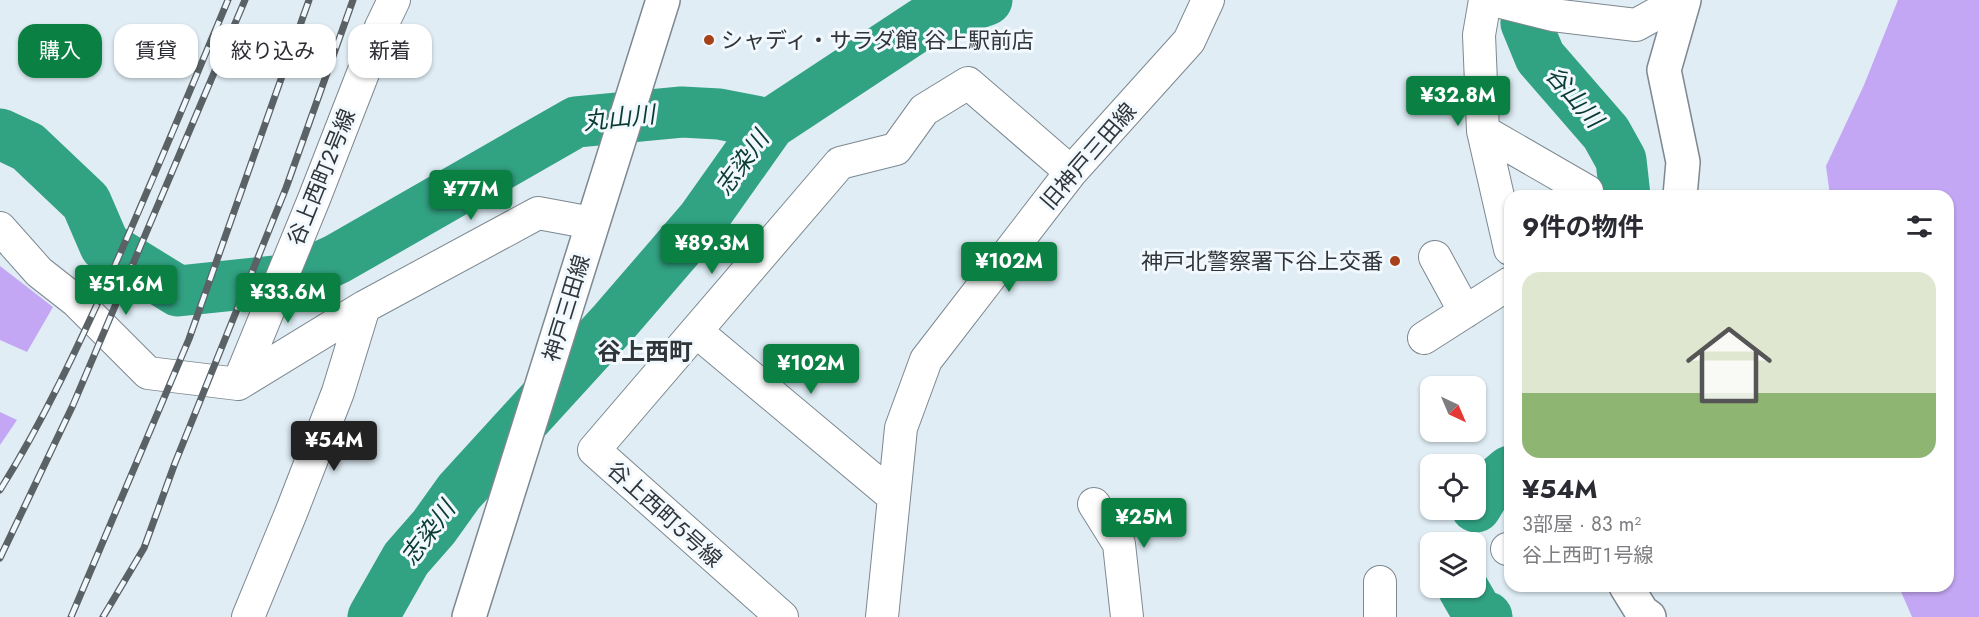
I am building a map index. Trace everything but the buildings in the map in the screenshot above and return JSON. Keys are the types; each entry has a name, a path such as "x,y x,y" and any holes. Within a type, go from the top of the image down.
{"main road":[{"name":"神戸三田線","path":"473,604 663,0"},
{"path":"1681,190 1683,162 1664,70 1684,0"},
{"path":"1630,592 1642,612 1648,617"}],"street":[{"name":"谷上西町２号線","path":"238,384 381,27 394,0"},
{"name":"旧神戸三田線","path":"882,617 901,428 926,360 1071,172 1189,41 1208,0"},
{"path":"1504,223 1483,131 1479,35 1496,2 1553,15 1636,25 1665,9 1668,0"},
{"name":"谷上西町５号線","path":"782,617 594,450 840,163 896,149 924,110 968,83 1071,172"},
{"path":"1483,131 1585,190"},
{"path":"0,228 39,272 76,301 148,373 238,384 364,307 538,213 592,223"},
{"path":"1435,257 1465,312"},
{"path":"1424,338 1504,287"},
{"path":"248,617 338,392 364,307"},
{"path":"697,332 894,497"},
{"path":"1094,504 1119,544 1127,617"},
{"path":"1380,582 1380,617"}],"shaded area":[{"path":"1898,0 1979,0 1979,617 1912,617 1901,592 1954,592 1954,190 1829,190 1826,166 1864,85"},
{"path":"0,266 53,307 27,352 0,340"},
{"path":"0,412 17,420 0,445"}],"waterway":[{"name":"志染川","path":"373,617 406,559 434,527 459,492 614,322 702,220 770,124 923,23 987,0"},
{"name":"谷山川","path":"1539,0 1526,23 1540,57 1606,133 1621,160 1624,190"},
{"name":"丸山川","path":"0,134 28,147 86,202 105,246 178,291 294,279 337,259 576,122 682,112 719,114 770,124"},
{"name":"谷山川","path":"1486,491 1504,476"},
{"name":"谷山川","path":"1469,598 1478,614 1487,617"}],"railway":[{"path":"0,490 46,410 112,272 228,0"},
{"path":"0,558 73,405 245,0"},
{"path":"71,617 189,339 309,0"},
{"path":"103,617 144,548 175,463 286,188 353,0"}],"place":[{"name":"シャディ・サラダ館 谷上駅前店","path":"709,40"},
{"name":"神戸北警察署下谷上交番","path":"1395,261"}],"district":[{"name":"谷上西町","path":"645,352"}]}
